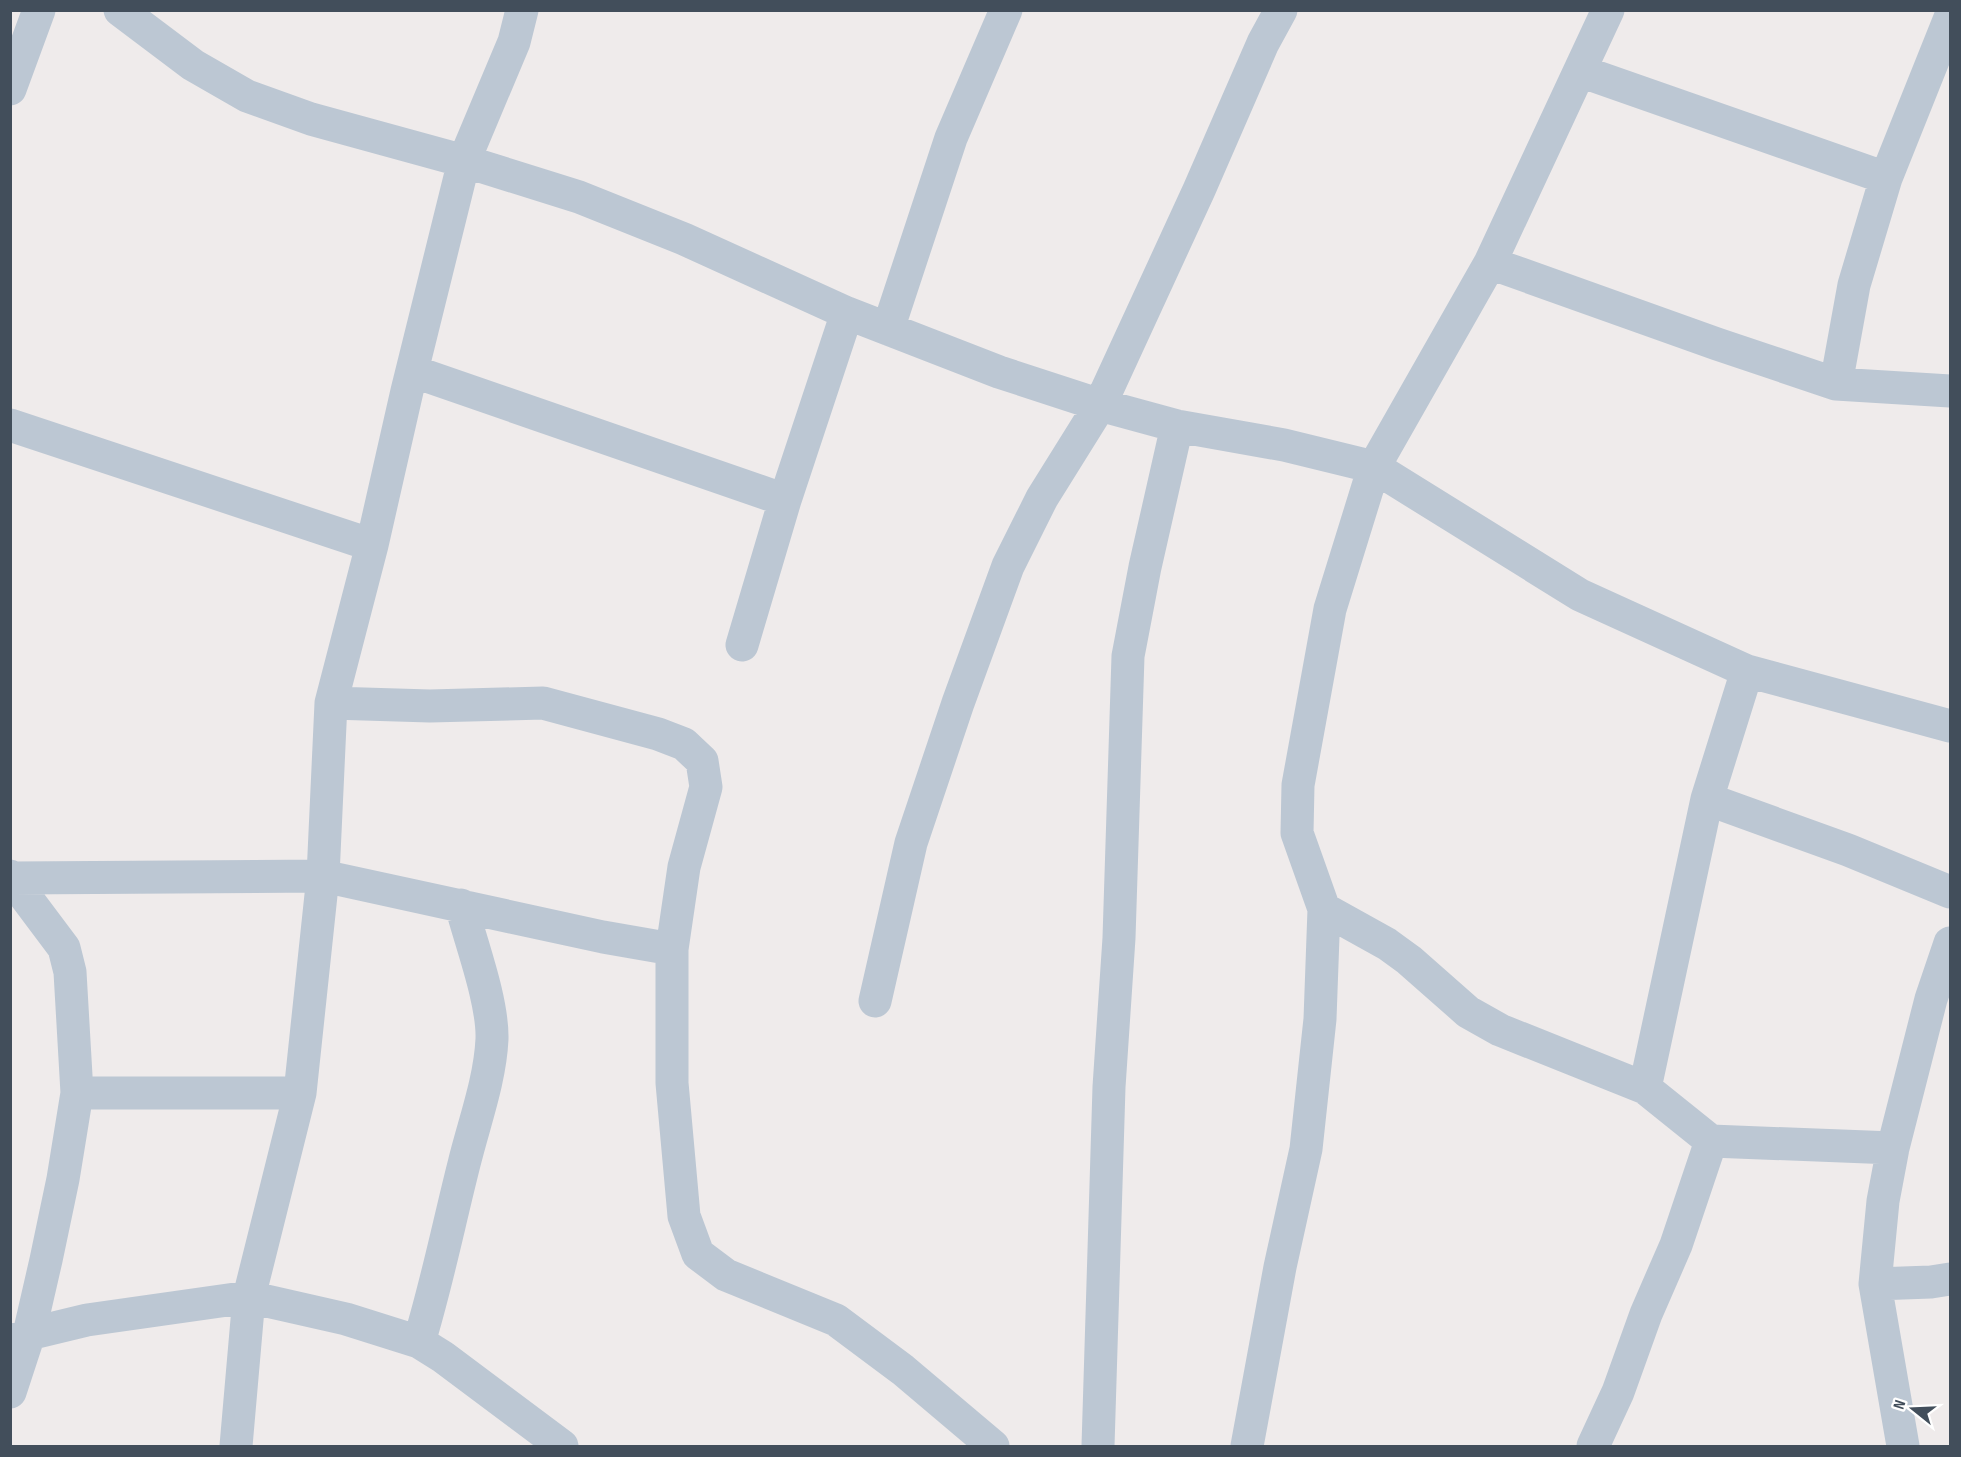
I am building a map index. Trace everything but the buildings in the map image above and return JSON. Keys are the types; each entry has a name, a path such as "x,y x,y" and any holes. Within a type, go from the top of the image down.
{"street":[{"path":"10,89 39,10"},
{"path":"120,10 193,65 247,96 311,119 464,161 579,196 684,239 847,313 999,372 1100,405 1176,426 1284,445 1374,467 1580,595 1747,671 1950,726"},
{"path":"236,1446 249,1297 300,1093 323,876 331,703 372,544 464,161 514,42 522,10"},
{"path":"888,329 951,138 1006,10"},
{"path":"875,1001 911,843 958,703 1008,566 1042,498 1100,405 1199,190 1263,43 1281,10"},
{"path":"1247,1446 1280,1267 1306,1149 1320,1019 1324,909 1297,834 1298,785 1330,609 1374,467 1490,263 1608,10"},
{"path":"1836,384 1854,285 1886,178 1945,16"},
{"path":"1580,71 1886,178"},
{"path":"1490,263 1836,384 1950,391"},
{"path":"742,645 785,500 847,313"},
{"path":"412,371 785,500"},
{"path":"10,425 372,544"},
{"path":"1098,1446 1109,1087 1119,938 1128,656 1176,426"},
{"path":"1645,1088 1707,800 1747,671"},
{"path":"331,703 430,706 543,703 658,734 684,744 702,761 706,787 684,867 672,949 672,1083 684,1216 698,1254 726,1275 836,1320 903,1370 971,1430 993,1446"},
{"path":"1707,800 1848,850 1950,892"},
{"path":"12,877 323,876 603,937 672,949"},
{"path":"10,1392 20,1338 63,1179 77,1093 70,972 64,948 12,877"},
{"path":"419,1342 434,1292 489,1065 492,1037 490,1009 461,905"},
{"path":"1324,909 1388,944 1468,1012 1500,1030 1645,1088 1711,1141 1893,1148"},
{"path":"1903,1446 1875,1284 1882,1201 1893,1148 1941,1003 1950,943"},
{"path":"77,1093 300,1093"},
{"path":"1593,1446 1618,1392 1646,1314 1676,1245 1711,1141"},
{"path":"1875,1284 1950,1279"},
{"path":"20,1338 87,1320 249,1297 346,1319 419,1342 443,1357 562,1446"}]}
